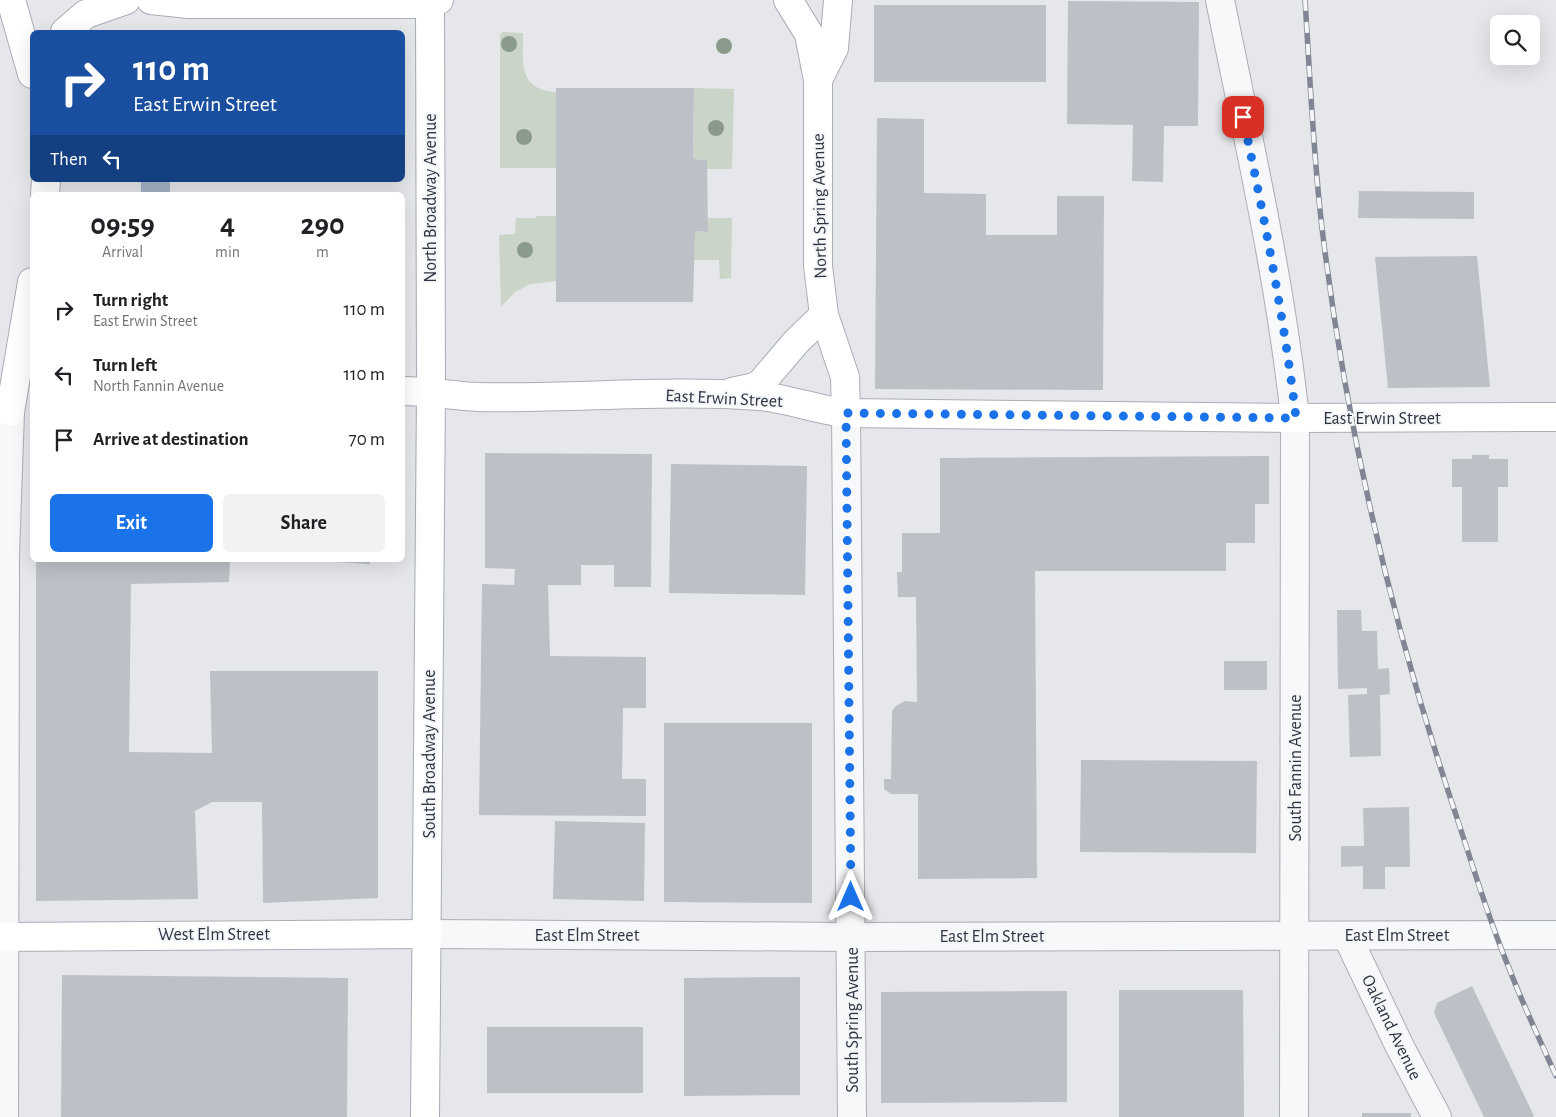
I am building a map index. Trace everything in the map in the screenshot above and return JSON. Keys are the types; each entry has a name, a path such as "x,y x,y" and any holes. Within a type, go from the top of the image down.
{"main road":[{"path":"11,0 30,67"},
{"path":"67,30 86,14 126,0"},
{"path":"151,0 189,4 431,1"},
{"path":"788,0 809,34 818,80"},
{"name":"North Spring Avenue","path":"838,0 834,48 818,80 818,266 824,315 845,377 846,413"},
{"name":"North Broadway Avenue","path":"431,1 431,391"},
{"path":"14,412 30,296"},
{"path":"716,394 747,389 762,382 796,342 824,315"},
{"name":"East Erwin Street","path":"405,391 431,391 477,396 716,394 788,400 830,412 846,413 1296,418 1556,417"},
{"name":"South Broadway Avenue","path":"425,1117 431,391"},
{"name":"West Elm Street","path":"3,936 428,934"}],"street":[{"name":"South Fannin Avenue","path":"1220,0 1267,233 1296,418 1294,1117"},
{"path":"4,1117 5,558 14,412"},
{"name":"South Spring Avenue","path":"846,413 852,937 852,1117"},
{"name":"East Elm Street","path":"428,934 852,937 1556,935"},
{"name":"Oakland Avenue","path":"1347,936 1399,1045 1437,1117"}],"shaded area":[{"path":"503,32 523,33 523,64 525,73 535,86 556,92 556,168 500,168 500,35"},
{"path":"694,88 734,89 732,169 707,169 707,160 693,159"},
{"path":"536,216 556,216 556,281 530,284 515,292 501,307 499,235 515,234 516,218 536,218"},
{"path":"708,218 732,218 731,278 720,279 719,260 694,260 695,231 708,232"}],"water":[{"path":"141,182 170,182 170,192 141,192"}],"building":[{"path":"1068,1 1199,2 1198,126 1164,126 1163,182 1132,181 1133,125 1067,124"},
{"path":"874,5 1046,5 1046,82 874,82"},
{"path":"556,88 694,88 693,159 707,160 708,232 695,231 693,302 556,302"},
{"path":"877,118 924,119 924,193 986,194 986,235 1057,235 1057,196 1104,196 1103,390 875,389"},
{"path":"1359,191 1474,192 1474,219 1358,218"},
{"path":"1477,256 1490,387 1388,388 1375,257"},
{"path":"485,453 652,454 651,587 614,587 614,565 581,565 581,585 548,585 550,656 646,657 646,708 623,708 622,779 646,779 646,816 479,815 482,584 514,585 515,569 485,568"},
{"path":"1472,455 1489,455 1489,459 1508,459 1508,487 1498,487 1498,542 1462,542 1462,487 1452,487 1452,459 1472,459"},
{"path":"1269,456 1269,504 1255,504 1255,543 1226,543 1226,571 1035,571 1037,878 918,879 918,794 891,794 884,789 884,779 891,779 892,711 896,706 905,701 917,702 916,597 898,597 897,572 902,572 902,533 940,533 940,458"},
{"path":"671,464 807,466 805,595 669,593"},
{"path":"36,562 230,562 229,582 131,584 129,752 212,753 210,671 378,671 378,898 263,903 262,802 212,802 195,811 198,899 36,901"},
{"path":"336,562 370,562 370,564"},
{"path":"1337,610 1361,610 1362,631 1377,631 1378,669 1389,668 1390,694 1380,695 1381,756 1350,757 1348,695 1367,694 1367,688 1338,689"},
{"path":"1224,661 1267,661 1267,690 1224,690"},
{"path":"664,723 812,723 812,903 664,902"},
{"path":"1081,760 1257,761 1256,853 1080,852"},
{"path":"1409,807 1410,867 1385,867 1385,889 1363,889 1363,866 1341,867 1341,846 1364,846 1363,808"},
{"path":"555,821 645,823 644,901 553,899"},
{"path":"62,975 348,978 347,1117 61,1117"},
{"path":"800,977 800,1095 684,1096 684,978"},
{"path":"1472,986 1534,1116 1532,1117 1484,1117 1434,1013 1437,1003"},
{"path":"1119,990 1243,990 1244,1117 1119,1117"},
{"path":"1067,991 1067,1102 881,1103 881,992"},
{"path":"487,1027 643,1027 643,1093 487,1093"},
{"path":"1362,1113 1411,1113 1411,1117 1362,1117"}],"railway":[{"path":"1305,0 1314,142 1322,228 1344,377 1374,525 1411,671 1481,892 1514,982 1556,1076"}],"route":[{"path":"851,897 846,413 1296,418 1267,233 1243,117"}]}
